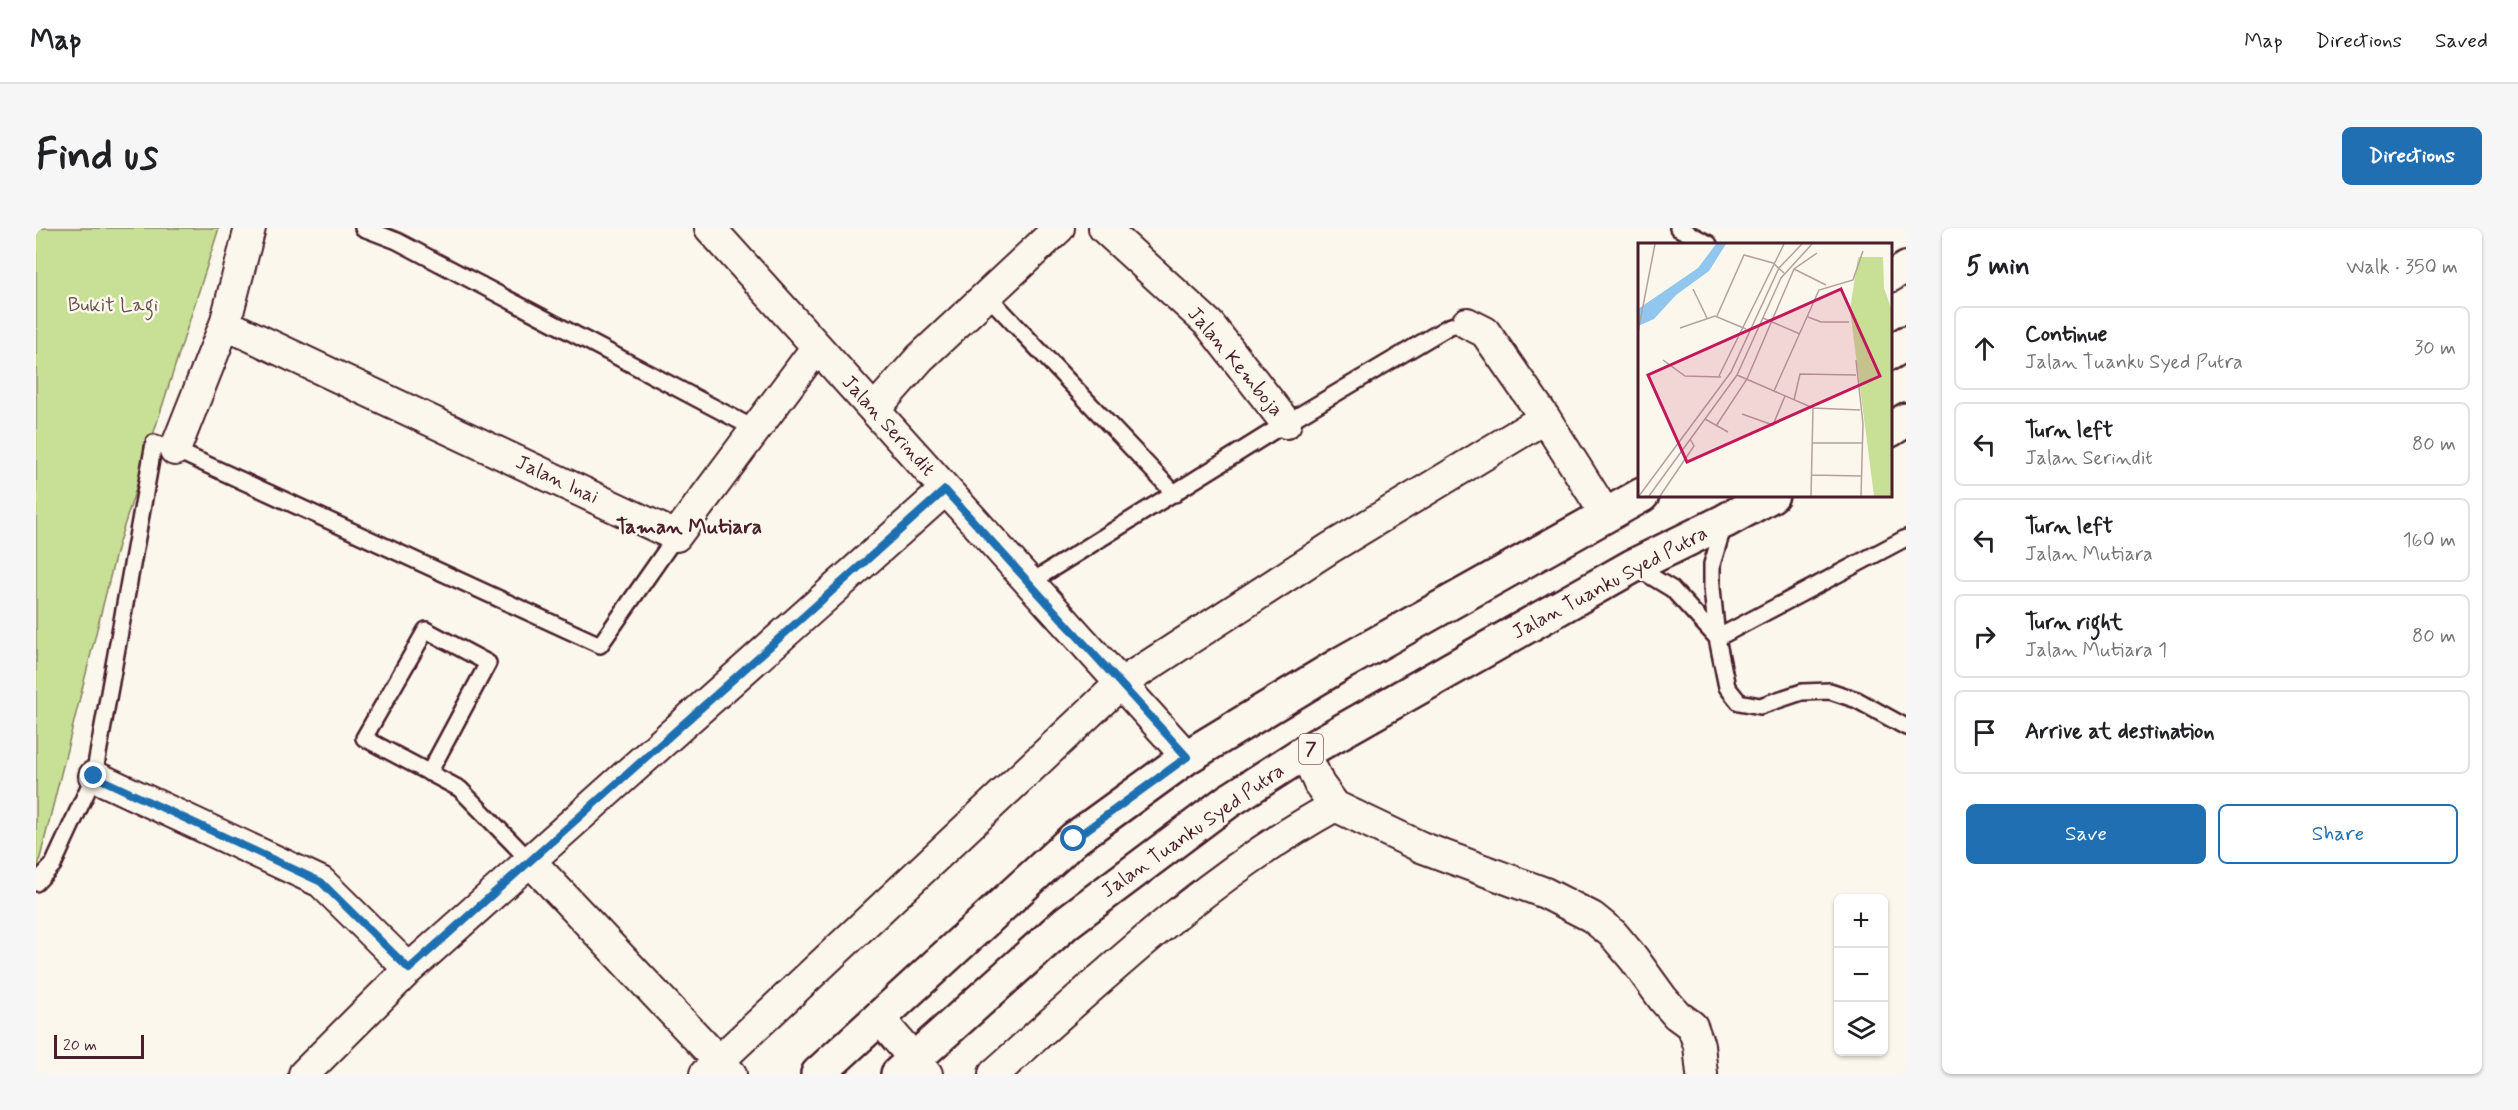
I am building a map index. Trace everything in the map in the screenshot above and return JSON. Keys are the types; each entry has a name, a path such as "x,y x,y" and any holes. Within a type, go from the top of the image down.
{"main road":[{"path":"1891,352 1906,343"},
{"path":"1891,429 1906,420"},
{"path":"818,1074 1074,839 1187,757 1344,662 1640,496"},
{"name":"Jalan Tuanku Syed Putra","path":"913,1069 1067,922 1227,802 1305,752 1633,566 1770,496"}],"street":[{"path":"175,450 225,324 250,228"},
{"name":"Jalan Serindit","path":"710,228 1187,757"},
{"path":"875,410 920,358 1059,228"},
{"name":"Jalan Kemboja","path":"1104,228 1209,324 1286,423"},
{"path":"1891,276 1906,267"},
{"path":"1467,323 1485,332 1545,418 1605,515"},
{"name":"Jalan Inai","path":"225,324 676,536"},
{"path":"676,536 817,347"},
{"path":"531,862 718,1069 1120,684 1330,548 1545,418"},
{"path":"304,1074 409,969 945,490"},
{"path":"1305,752 1319,784 1335,806 1421,848 1545,893 1592,917 1612,934 1634,958 1646,978 1677,1015 1692,1026 1699,1045 1702,1074"},
{"path":"94,776 321,882 409,969"},
{"path":"994,1074 1168,918 1273,842 1335,806"},
{"path":"878,1017 913,1069"}],"lane":[{"path":"363,228 397,241 755,429"},
{"path":"1678,228 1707,243"},
{"path":"986,294 1175,494"},
{"path":"1031,582 1286,423 1448,327 1467,323"},
{"path":"36,883 53,865 94,776 154,443 175,450 600,645 676,536"},
{"path":"1725,521 1712,564 1712,588 1717,638 1727,687 1739,702 1760,706 1802,692 1830,691 1857,700 1906,727"},
{"path":"1717,638 1906,538"},
{"path":"1633,566 1672,589 1717,638"},
{"path":"429,772 488,663 426,630 364,738 460,789 531,862"}],"green space":[{"name":"Bukit Lagi","path":"36,228 219,228 118,545 36,874"}],"district":[{"name":"Taman Mutiara","path":"689,527"}],"route":[{"path":"94,776 321,882 409,969 945,490 1031,582 1187,757 1074,839"}]}
